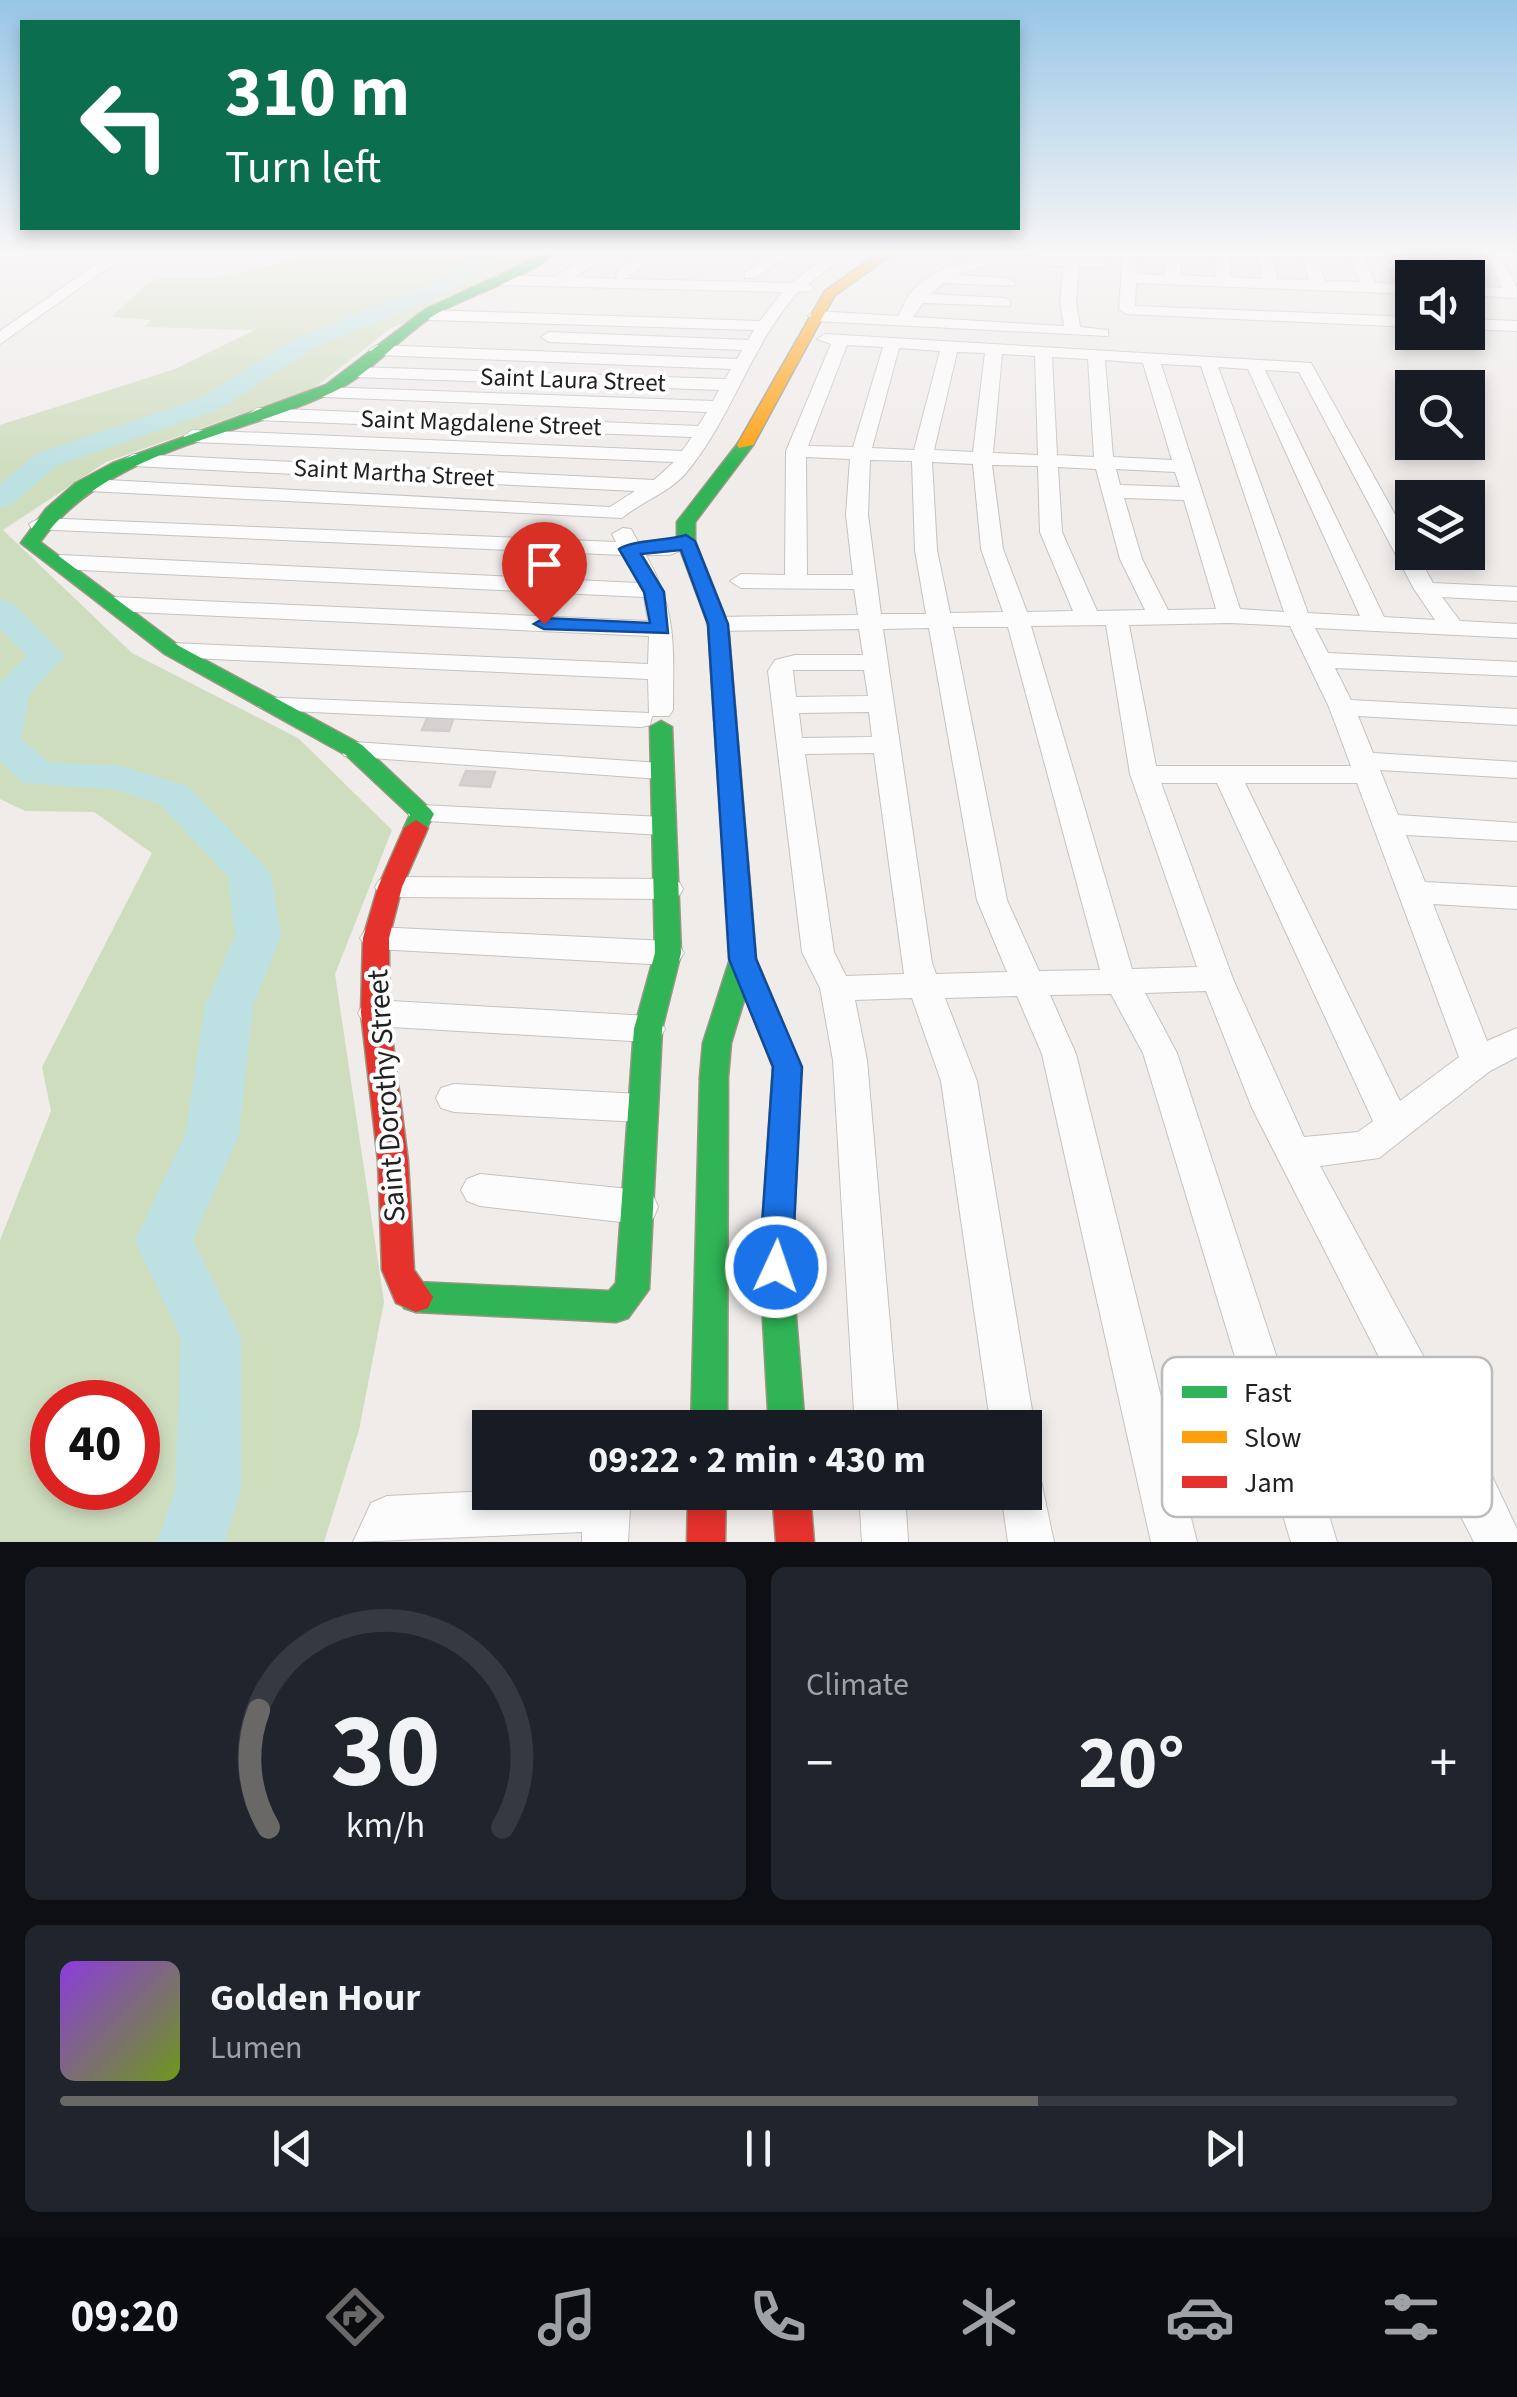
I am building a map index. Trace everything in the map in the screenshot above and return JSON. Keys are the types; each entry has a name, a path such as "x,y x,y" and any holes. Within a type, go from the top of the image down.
{"street":[{"path":"0,339 23,323"},
{"path":"417,323 324,392 193,436 133,460 89,485 40,524 30,543 172,650 354,750 422,814 662,826"},
{"path":"89,485 615,514 629,500 675,474 688,457 744,364 760,323"},
{"path":"786,1410 776,1267 787,1067 743,959 718,624 686,541 686,522 743,448 812,323"},
{"path":"922,323 1102,333"},
{"path":"1007,323 1008,327"},
{"path":"1072,323 1073,331"},
{"path":"1485,325 1517,326"},
{"path":"402,332 752,345"},
{"path":"797,582 793,549 796,451 833,340 1254,364 1311,370 1425,589 1452,627"},
{"path":"892,344 860,454 858,515 864,582 884,704 916,963 959,1081 1011,1410"},
{"path":"949,348 922,458 926,550 992,900 1027,986 1048,1020 1075,1112 1162,1490"},
{"path":"377,350 744,364"},
{"path":"994,350 982,460 992,550 1018,621 1122,984 1150,1028 1160,1053 1256,1357"},
{"path":"1043,353 1051,532 1102,616 1144,774 1217,979 1270,1108 1404,1357"},
{"path":"1096,356 1104,464 1131,560 1160,618"},
{"path":"1151,360 1230,616"},
{"path":"1208,362 1298,618 1342,707 1478,1061"},
{"path":"1254,364 1375,622"},
{"name":"Saint Laura Street","path":"355,372 731,385"},
{"path":"324,392 718,407"},
{"name":"Saint Magdalene Street","path":"257,414 706,432"},
{"path":"193,436 688,457"},
{"path":"796,451 1181,466"},
{"name":"Saint Martha Street","path":"133,460 656,486"},
{"path":"1111,491 1190,494"},
{"name":"Saint Dorothy Street","path":"422,814 390,887 376,938 375,1013 392,1161 398,1270 408,1292 429,1301 616,1307 632,1289 639,1207 640,1108 648,1028 668,954 668,889 654,719 662,672 661,629 654,592 628,549 615,514"},
{"path":"40,524 628,549 669,548 686,541"},
{"path":"60,562 654,592"},
{"path":"740,581 864,582"},
{"path":"1425,589 1517,594"},
{"path":"113,604 661,629"},
{"path":"718,624 942,624 1102,616 1230,616 1517,630"},
{"path":"172,650 662,672"},
{"path":"1319,660 1517,668"},
{"path":"876,1410 850,1060 836,988 818,952 788,705 780,671 784,665 877,663"},
{"path":"268,702 654,719"},
{"path":"788,705 884,704"},
{"path":"1342,707 1517,716"},
{"path":"790,746 888,745"},
{"path":"354,750 660,771"},
{"path":"1144,774 1363,768 1517,770"},
{"path":"1226,773 1394,1126"},
{"path":"1385,824 1517,832"},
{"path":"390,887 668,889"},
{"path":"1411,892 1517,898"},
{"path":"376,938 668,954"},
{"path":"710,1410 714,1077 717,1043 743,959"},
{"path":"836,988 1217,979"},
{"path":"375,1013 648,1028"},
{"path":"1294,1153 1366,1147 1478,1061 1517,1041"},
{"path":"454,1098 640,1108"},
{"path":"480,1190 639,1207"},
{"path":"376,1542 387,1519 608,1508 605,1542"},
{"path":"706,1542 707,1510"},
{"path":"792,1510 795,1542"},
{"path":"883,1510 885,1542"},
{"path":"1027,1510 1032,1542"},
{"path":"1168,1517 1174,1542"},
{"path":"1306,1517 1314,1542"},
{"path":"1488,1517 1500,1542"}],"green space":[{"path":"148,323 403,323 314,388 106,462 3,530 132,653 298,738 392,830 335,974 384,1302 359,1430 324,1542 0,1542 0,1240 51,1111 42,1067 152,853 94,812 25,811 0,799 0,425 175,369 255,330 145,327"}],"building":[{"path":"428,716 454,717 449,731 422,730"},
{"path":"466,771 495,772 490,787 460,785"}],"waterway":[{"path":"0,499 48,459 209,404 305,343 354,323"},
{"path":"0,609 47,656 12,691 1,741 37,774 121,778 174,795 249,873 258,936 229,1006 212,1135 164,1241 211,1337 208,1490 191,1542"}],"traffic: fast":[{"path":"416,828 422,814 354,750 172,650 30,543 52,513 82,487 119,466 331,388 417,323"},
{"path":"745,445 686,522 686,541 718,624 743,959 787,1067 776,1267 786,1410"},
{"path":"416,1297 616,1307 632,1289 648,1029 668,953 661,727"},
{"path":"709,1410 714,1077 717,1043 743,959"}],"traffic: slow":[{"path":"745,445 813,323"}],"traffic: jam":[{"path":"416,828 390,887 376,938 375,1013 393,1161 398,1270 408,1292 416,1297"},
{"path":"706,1542 707,1510"},
{"path":"792,1510 795,1542"}],"route":[{"path":"544,624 661,629 654,592 628,549 669,548 686,541 718,624 743,959 787,1067 776,1267"}]}
